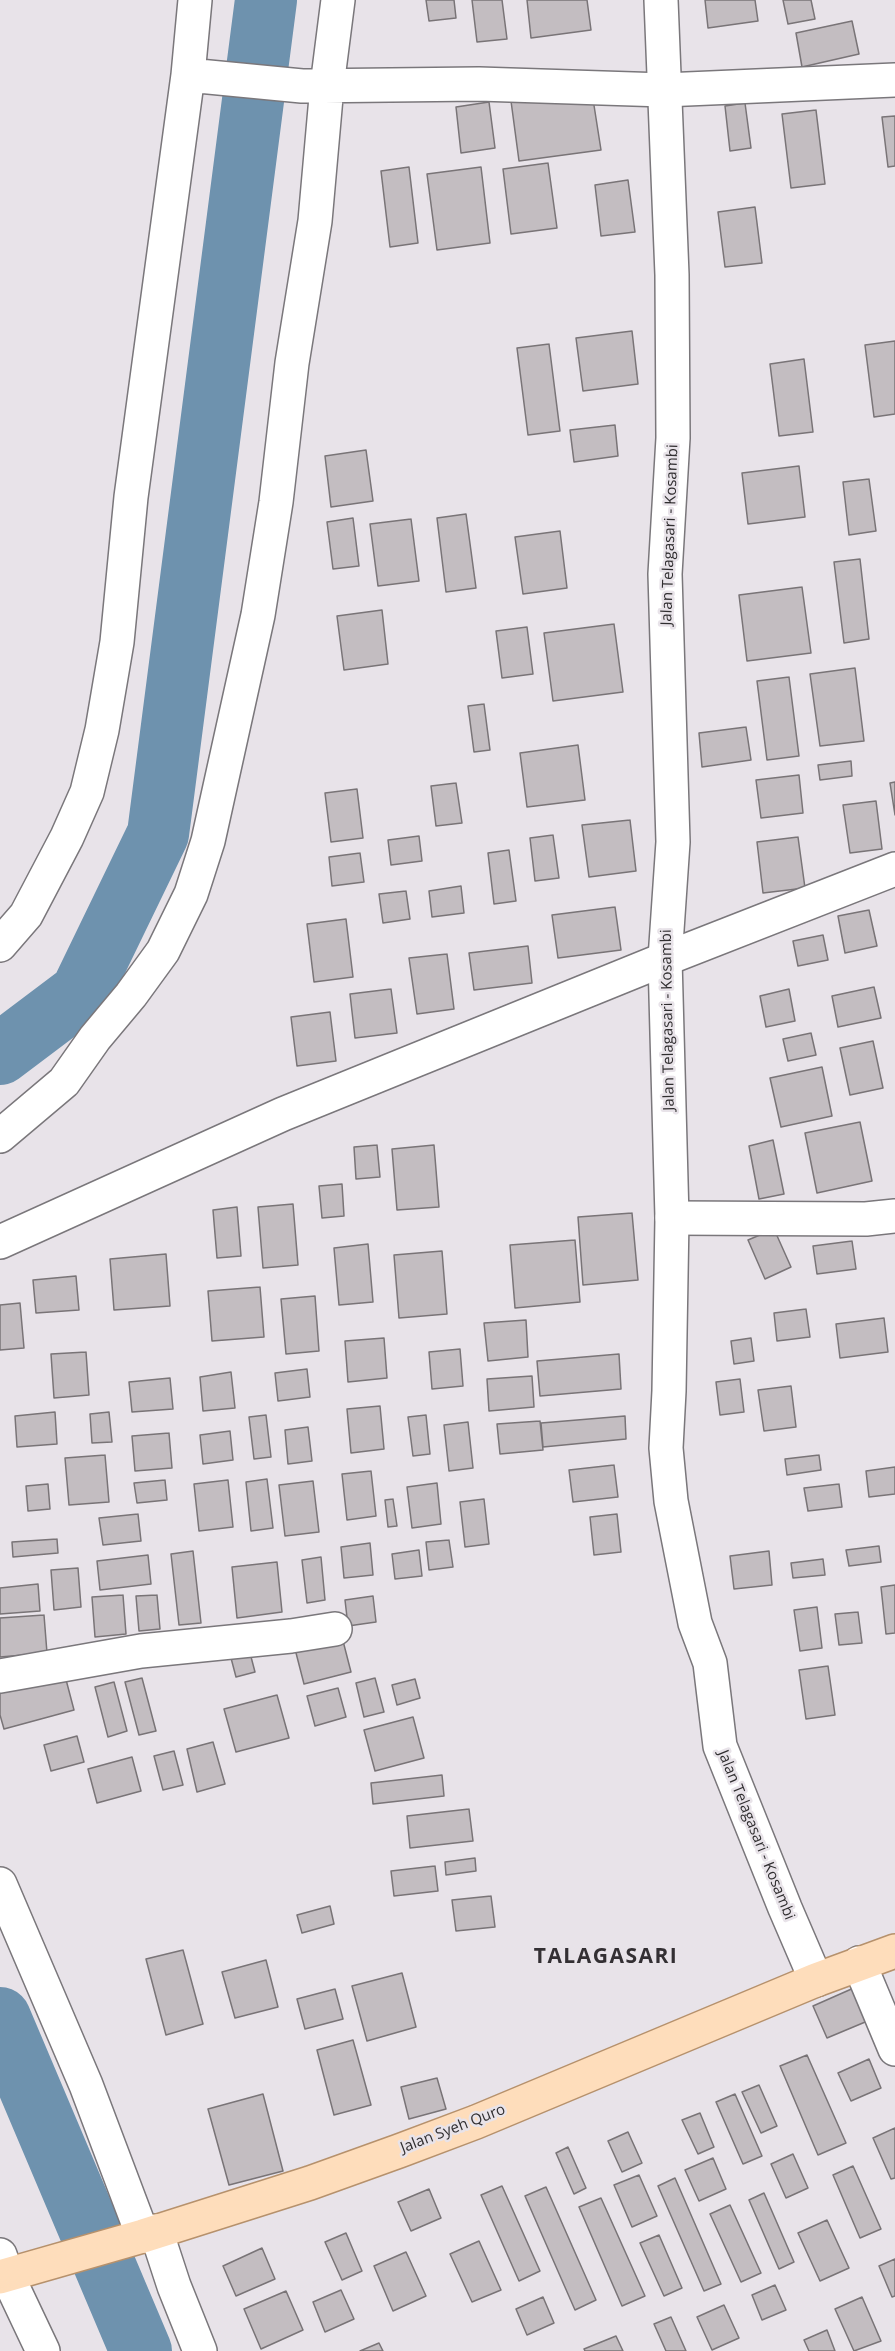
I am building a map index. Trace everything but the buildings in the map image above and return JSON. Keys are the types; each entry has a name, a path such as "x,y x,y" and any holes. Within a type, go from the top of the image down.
{"main road":[{"name":"Jalan Syeh Quro","path":"2,2269 56,2262 310,2183 476,2122 816,1980 895,1951"}],"street":[{"path":"0,945 26,915 67,837 87,792 102,730 117,642 131,497 197,76 195,0"},
{"path":"0,1136 64,1082 95,1038 131,995 156,959 191,894 208,841 258,615 275,513 292,363 315,220 315,86 338,0"},
{"name":"Jalan Telagasari - Kosambi","path":"660,0 672,274 674,438 665,574 673,842 665,959 672,1218 666,1448 670,1501 695,1623 710,1663 720,1746 816,1980"},
{"path":"197,76 315,86 479,84 664,90 895,80"},
{"path":"0,1242 283,1114 665,959 895,869"},
{"path":"672,1218 843,1219 895,1216"},
{"path":"0,1676 141,1651 291,1636 335,1629"},
{"path":"0,1884 86,2085 143,2235 174,2286 200,2351"},
{"path":"859,1963 895,2049"},
{"path":"2,2269 43,2351"}],"waterway":[{"path":"0,1054 81,993 158,834 266,0"},
{"path":"0,2018 141,2351"}],"district":[{"name":"TALAGASARI","path":"606,1957"}]}
